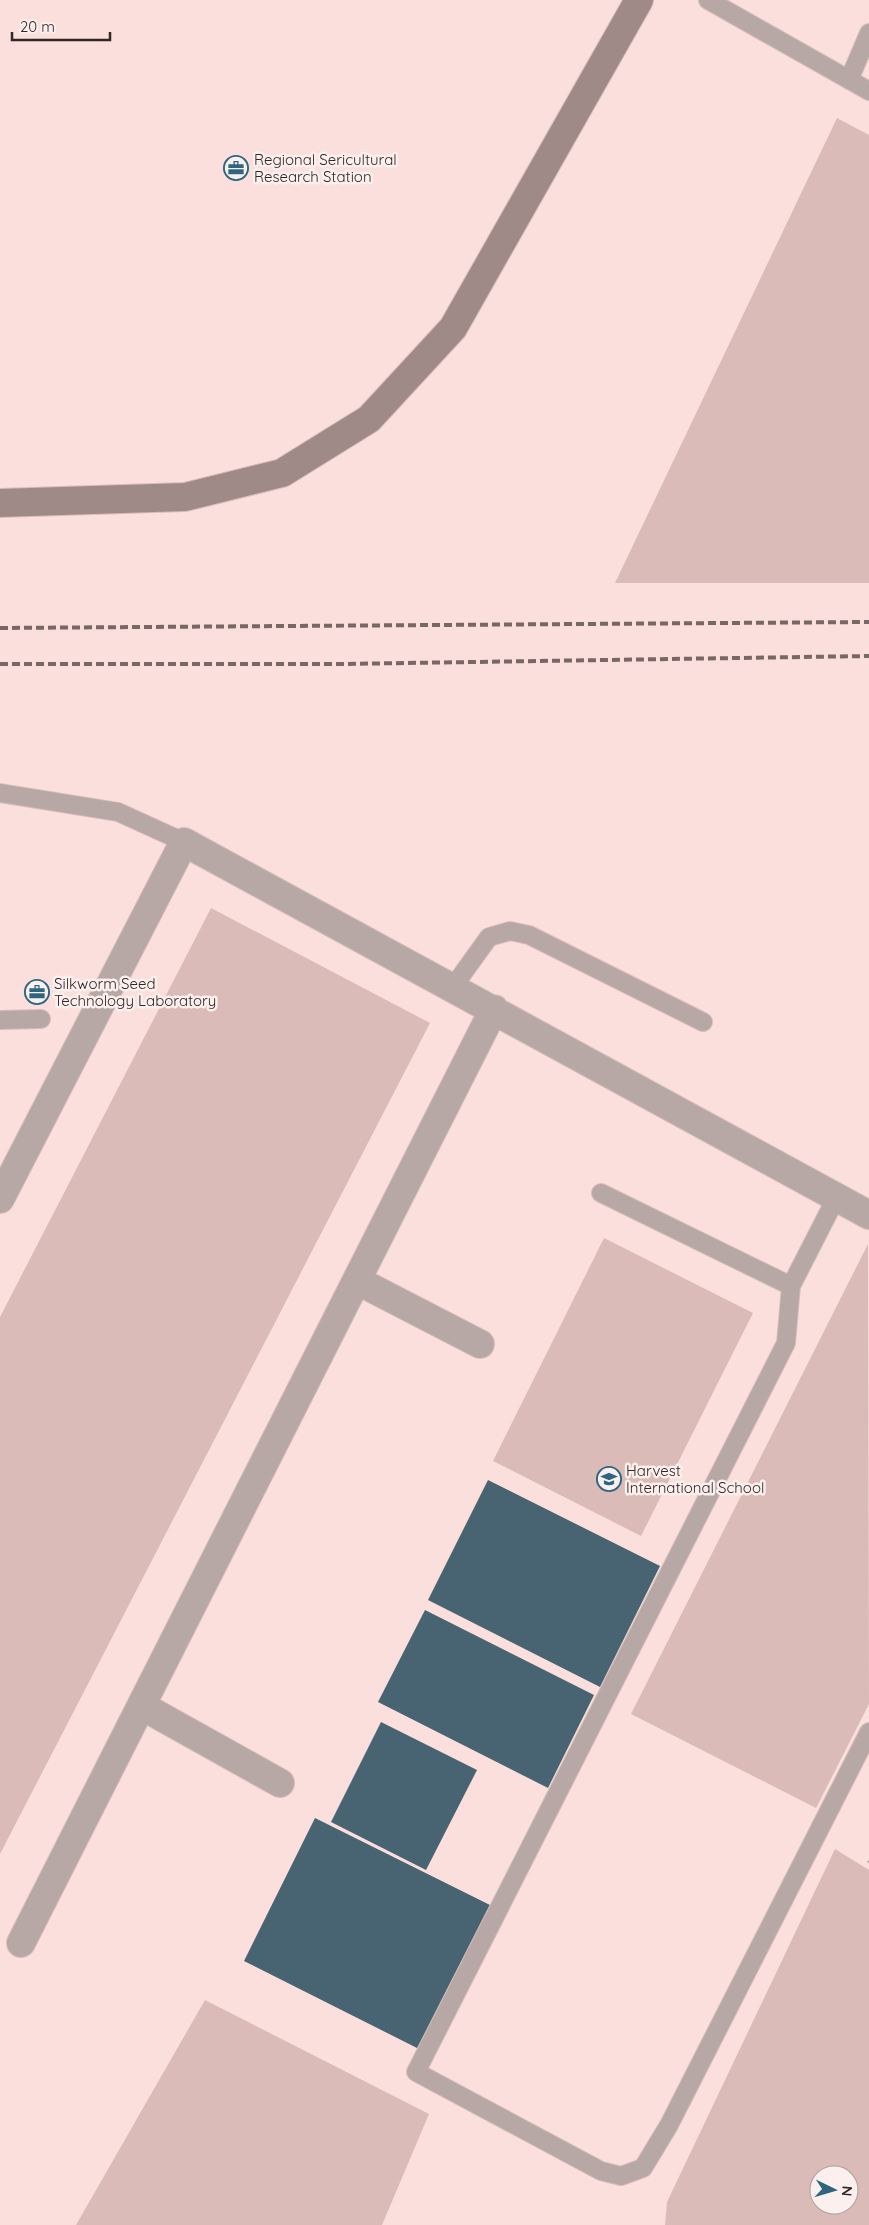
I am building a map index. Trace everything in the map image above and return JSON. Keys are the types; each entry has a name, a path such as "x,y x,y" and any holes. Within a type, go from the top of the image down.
{"street":[{"path":"0,503 185,497 282,473 368,419 453,328 639,0"},
{"path":"0,1199 184,842 494,1009 869,1215"},
{"path":"21,1943 358,1281 494,1009"},
{"path":"358,1281 480,1344"},
{"path":"142,1706 280,1783"}],"lane":[{"path":"708,0 869,92"},
{"path":"848,80 869,33"},
{"path":"0,793 118,812 184,842"},
{"path":"452,987 489,937 510,931 529,935 703,1022"},
{"path":"0,1020 42,1019"},
{"path":"601,1193 791,1286"},
{"path":"836,1198 791,1286 786,1343 416,2072 601,2171 621,2176 643,2168 669,2125 869,1732"}],"shaded area":[{"path":"837,118 869,135 869,583 615,583"},
{"path":"211,908 430,1023 0,1854 0,1317"},
{"path":"604,1238 753,1313 641,1536 493,1461"},
{"path":"868,1244 869,1704 816,1808 631,1714"},
{"path":"835,1849 869,1870 869,2225 665,2225 667,2202"},
{"path":"205,2000 429,2114 382,2225 76,2225"}],"building":[{"path":"488,1480 660,1566 600,1687 428,1600"},
{"path":"425,1610 594,1695 548,1788 378,1702"},
{"path":"381,1722 477,1770 426,1870 331,1822"},
{"path":"315,1818 492,1906 421,2050 244,1961"}],"railway":[{"path":"0,628 869,622"},
{"path":"0,664 341,664 869,656"}],"place":[{"name":"Regional Sericultural Research Station","path":"236,168"},
{"name":"Silkworm Seed Technology Laboratory","path":"37,992"},
{"name":"Harvest International School","path":"609,1479"}]}
